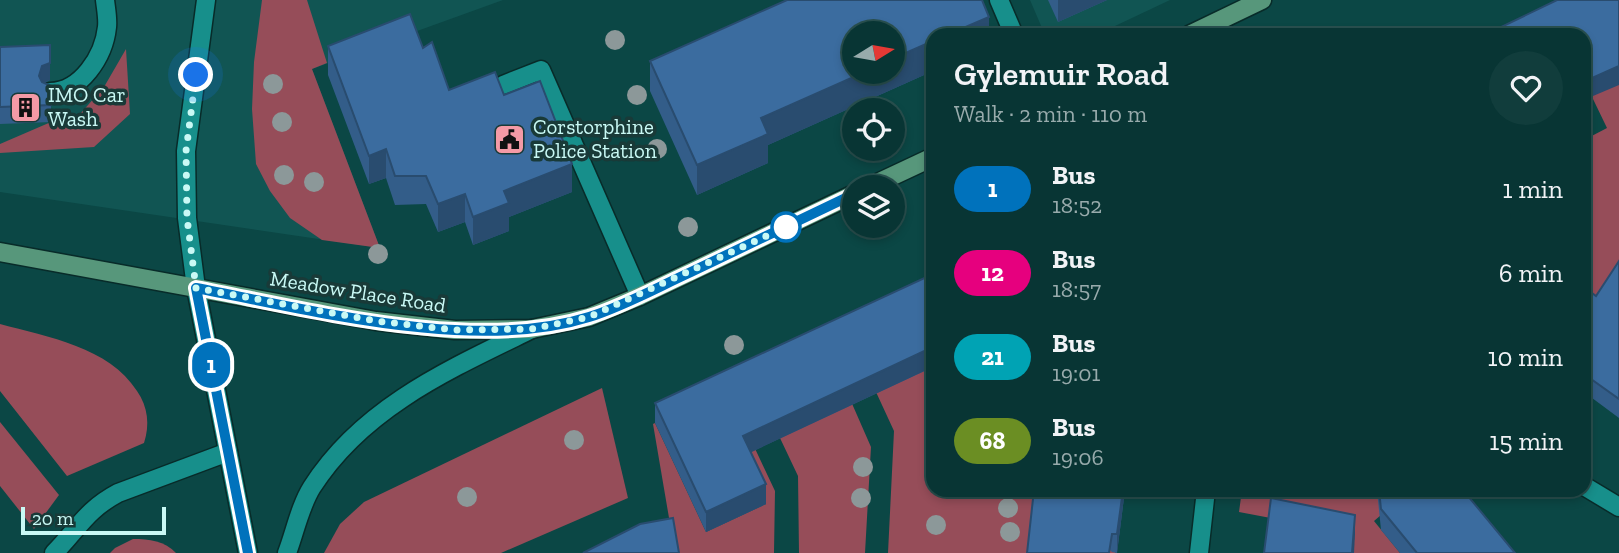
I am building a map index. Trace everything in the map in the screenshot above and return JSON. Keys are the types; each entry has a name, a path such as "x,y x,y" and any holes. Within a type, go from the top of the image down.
{"main road":[{"path":"1204,28 1262,0"},
{"path":"895,175 926,160"},
{"name":"Meadow Place Road","path":"0,252 376,321 455,330 532,329 589,317 842,200"}],"street":[{"path":"50,92 62,92 80,81 98,57 107,28 105,0"},
{"path":"206,0 186,151 187,218 196,288 248,553"},
{"path":"999,0 1011,28"},
{"path":"503,85 541,70 639,296"},
{"path":"287,553 310,490 353,436 396,401 453,367 532,329"},
{"path":"54,553 90,511 104,500 228,452"},
{"path":"1591,490 1618,503"},
{"path":"1199,553 1205,497"}],"shaded area":[{"path":"0,0 503,0 312,69 380,248 0,192"},
{"path":"262,0 307,0 327,63 312,69 380,248 322,240 290,218 270,191 256,164 252,109 254,62"},
{"path":"1030,0 1170,0 1111,28 1042,28"},
{"path":"126,49 130,114 94,147 0,153 0,144 51,122 80,114 104,87"},
{"path":"1619,55 1619,280 1591,301 1591,136 1607,128 1591,99 1591,83"},
{"path":"0,324 57,339 111,364 125,376 144,403 147,430 144,443 67,476 0,391"},
{"path":"825,342 871,447 865,553 799,553 798,476 780,438"},
{"path":"926,368 926,497 1064,497 1116,553 888,553 894,431 876,392"},
{"path":"602,388 628,498 501,553 324,553 340,524 364,502"},
{"path":"727,389 775,491 774,553 675,553 653,424 655,423 706,532 766,504"},
{"path":"0,422 59,495 34,529 0,486"},
{"path":"1241,497 1381,497 1388,509 1374,521 1400,553 1348,553 1349,533 1239,512"},
{"path":"133,539 156,542 176,553 110,553"}],"building":[{"path":"787,0 982,0 989,17 963,28 926,28 926,44 905,53 905,21 842,21 842,82 761,118 768,134 697,165 650,61"},
{"path":"1557,0 1619,0 1619,66 1591,81 1591,28 1499,28"},
{"path":"410,14 423,48 432,42 449,90 495,72 504,95 540,81 572,164 504,191 509,203 473,217 465,194 438,204 426,176 395,176 386,149 369,156 328,46"},
{"name":"IMO Car Wash","path":"50,45 50,63 42,66 39,76 42,82 51,86 51,105 0,107 0,47"},
{"path":"1619,261 1619,399 1591,379 1591,292 1596,296"},
{"path":"926,277 926,350 743,436 766,484 706,512 655,403"},
{"path":"1033,497 1122,497 1117,534 1112,534 1109,553 1027,553"},
{"path":"1380,497 1469,497 1515,553 1417,553 1381,509"},
{"path":"1271,498 1355,515 1352,553 1264,553"},
{"path":"673,518 679,553 583,553 640,524"}],"bus line":[{"name":"1","path":"248,553 196,288 376,321 455,330 532,329 589,317 842,200"}],"place":[{"name":"IMO Car Wash","path":"25,107"},
{"name":"Corstorphine Police Station","path":"510,139"}],"route":[{"path":"196,75 186,151 187,218 196,288 376,321 455,330 532,329 589,317 786,227"}]}
